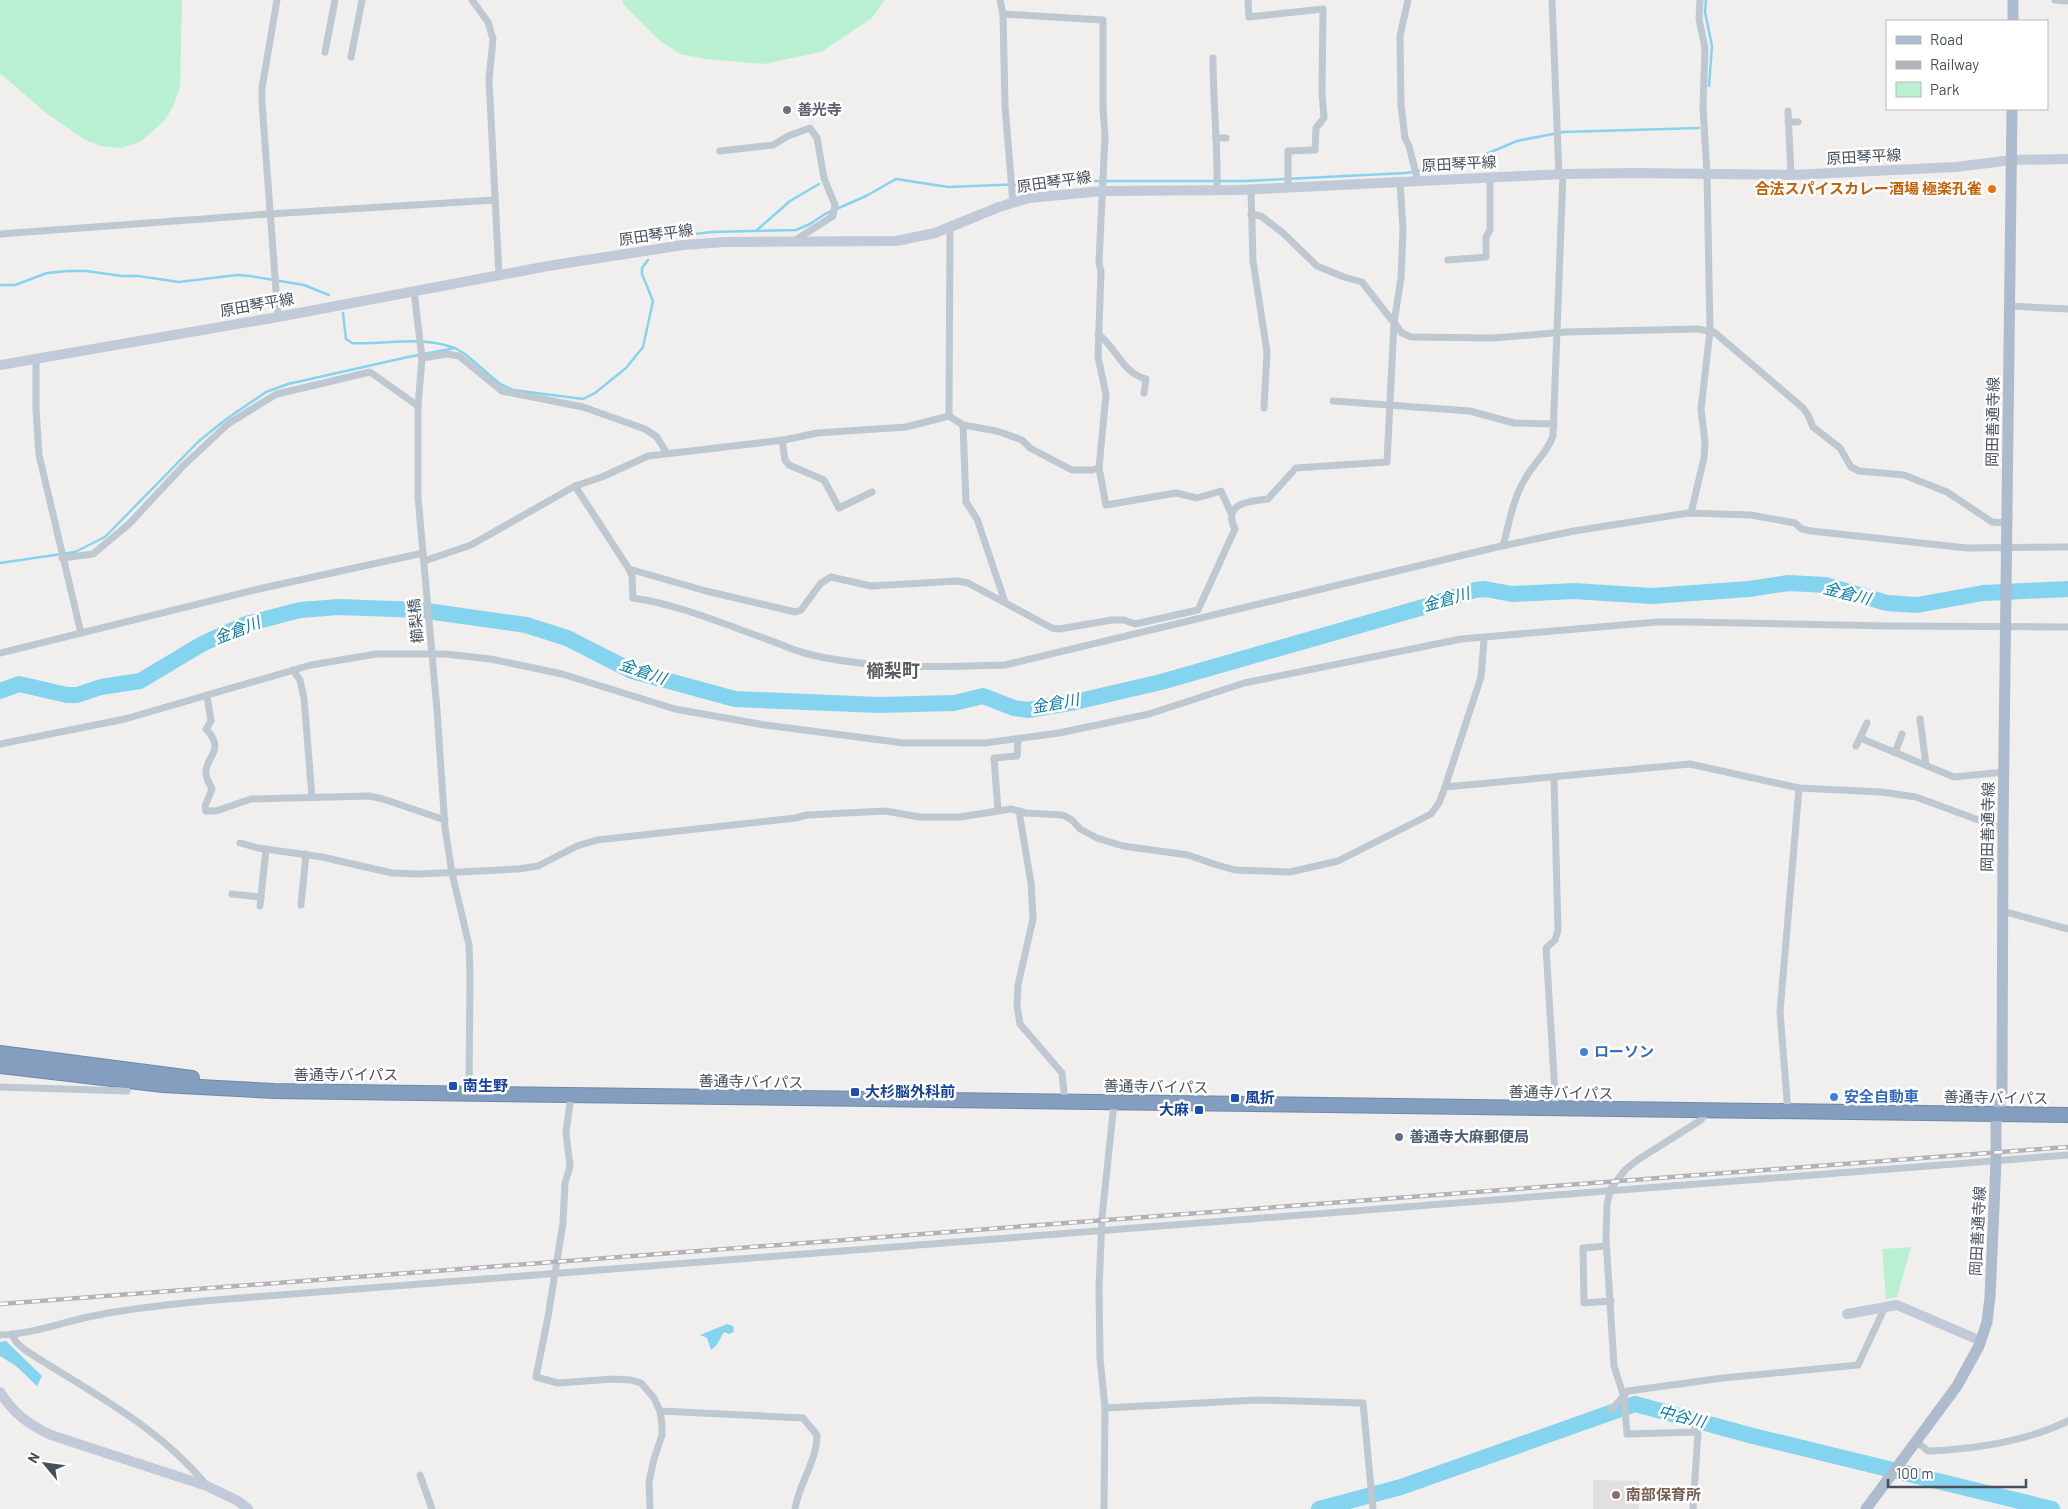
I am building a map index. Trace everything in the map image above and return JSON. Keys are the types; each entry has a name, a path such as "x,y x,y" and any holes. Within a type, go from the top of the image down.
{"highway":[{"name":"善通寺バイパス","path":"0,1053 274,1091"},
{"name":"善通寺バイパス","path":"0,1066 162,1085 274,1091 469,1092 1114,1103 2068,1115"}],"main road":[{"path":"2013,20 2014,0"},
{"name":"岡田善通寺線","path":"1866,1509 1957,1386 1981,1341 1987,1322 1990,1297 1996,1123 2002,1093 2002,911 2012,110"},
{"name":"原田琴平線","path":"0,365 683,245 725,242 896,241 935,233 1029,198 1103,184 1217,184 1251,190 1288,182 1400,183 1416,175 1490,178 1561,174 1633,173 1791,174 1956,167 2012,160 2068,159"},
{"path":"1847,1314 1897,1304 1981,1341"},
{"path":"0,1392 20,1418 36,1428 51,1435 208,1486 238,1501 248,1509"}],"street":[{"path":"277,0 262,88 264,154 278,317"},
{"path":"325,52 335,0"},
{"path":"351,57 362,0"},
{"path":"472,0 488,22 493,39 489,79 499,276"},
{"path":"1000,0 1003,14 1005,106 1013,203"},
{"path":"1248,0 1249,17 1323,9 1322,93 1324,118 1316,128 1315,150 1288,151 1288,182"},
{"path":"1408,0 1400,36 1401,105 1405,138 1416,175"},
{"path":"1503,546 1519,489 1530,470 1550,444 1554,424 1561,174 1557,133 1552,0"},
{"path":"1691,513 1704,458 1705,442 1701,403 1710,331 1707,174 1703,106 1705,48 1700,19 1700,0"},
{"path":"2055,0 2068,1"},
{"path":"629,569 706,591 795,612 801,610 822,583 832,577 871,586 956,581 968,583 1052,628 1059,629 1112,620 1124,620 1135,624 1198,610 1235,529 1231,521 1231,513 1221,490 1197,498 1176,492 1106,505 1099,468 1106,394 1098,357 1102,271 1099,263 1105,136 1103,108 1103,20 1003,14"},
{"path":"1212,58 1217,184"},
{"path":"1205,89 1213,89"},
{"path":"1788,111 1791,174"},
{"path":"1788,122 1798,122"},
{"path":"720,151 773,145 788,136 810,128 817,138 824,178 835,205 833,215 794,241"},
{"path":"1216,138 1226,138"},
{"path":"1448,260 1486,257 1486,236 1490,230 1490,178"},
{"path":"1231,513 1236,507 1250,500 1268,500 1296,468 1386,462 1391,405 1394,323 1401,278 1403,229 1400,183"},
{"path":"1251,190 1253,261 1267,352 1264,408"},
{"path":"0,234 495,200"},
{"path":"1251,214 1261,216 1275,227 1317,266 1344,278 1362,282 1402,333 1411,337 1492,338 1558,333 1697,328 1714,332 1756,369 1770,378 1802,408 1808,415 1812,426 1840,448 1851,467 1859,471 1904,475 1946,492 1992,522 2007,524"},
{"path":"949,416 950,226"},
{"name":"櫛梨橋","path":"414,291 421,350 418,406 418,497 445,820 452,873 469,945 469,1092"},
{"path":"2010,306 2068,309"},
{"path":"1098,334 1107,340 1124,365 1132,372 1146,379 1144,393"},
{"path":"421,350 459,356 502,391 583,407 645,429 657,437 666,452"},
{"path":"36,359 36,409 39,455 81,633"},
{"path":"62,555 93,554 129,524 183,466 228,424 277,394 370,372 418,406"},
{"path":"1333,401 1470,411 1514,423 1554,424"},
{"path":"0,653 263,588 424,557 471,545 575,486 648,456 666,452 782,440 817,433 906,427 949,416 963,425 997,431 1022,440 1030,448 1072,470 1099,468"},
{"path":"963,425 966,502 977,519 1005,602"},
{"path":"782,440 786,460 789,465 824,480 839,508 872,492"},
{"path":"575,486 629,569 632,576 633,598 673,606 802,652 826,658 873,664 952,667 1005,665 1503,546 1574,531 1691,513 1751,515 1795,524 1811,530 1967,548 2006,551 2068,547"},
{"path":"0,744 125,719 293,670 334,660 376,654 432,654 491,659 562,674 675,709 765,725 904,742 985,744 1018,740 1150,714 1244,683 1461,639 1667,622 2068,627"},
{"path":"1135,624 1137,632"},
{"path":"240,843 266,849 306,854 392,873 452,873 520,870 538,866 577,846 597,840 807,816 885,811 920,817 960,817 998,810 1063,815 1072,820 1080,829 1097,838 1123,846 1188,855 1235,870 1290,872 1338,861 1431,814 1445,787 1481,678 1484,639"},
{"path":"293,670 300,680 304,698 312,797"},
{"path":"207,696 211,721 206,729 214,740 215,750 206,771 212,789 206,811 216,811 251,800 369,796 445,820"},
{"path":"1920,718 1926,765"},
{"path":"1856,746 1867,723"},
{"path":"1895,753 1902,734"},
{"path":"1860,738 1954,777 2004,772"},
{"path":"998,810 994,758 1017,756 1018,740"},
{"path":"1445,787 1690,764 1799,788 1880,792 1916,796 2003,829"},
{"path":"1554,778 1558,930 1555,940 1546,948 1556,1109"},
{"path":"1788,1112 1780,1012 1799,788"},
{"path":"1019,811 1031,883 1033,919 1018,985 1017,1006 1020,1024 1062,1073 1065,1102"},
{"path":"260,906 266,849"},
{"path":"301,905 306,854"},
{"path":"232,894 261,897"},
{"path":"2002,911 2068,929"},
{"path":"0,1087 127,1090"},
{"path":"571,1095 566,1133 570,1166 565,1184 563,1223 536,1377 558,1383 631,1380 641,1383 654,1398 660,1411 662,1435 649,1482 650,1509"},
{"path":"1104,1509 1105,1408 1100,1349 1099,1288 1102,1231 1114,1103"},
{"path":"1693,1509 1698,1432 1627,1434 1624,1397 1614,1366 1612,1301 1606,1246 1606,1220 1610,1192 1621,1175 1633,1164 1701,1120 1707,1110"},
{"path":"0,1335 31,1332 93,1316 153,1306 2068,1155"},
{"path":"1606,1246 1584,1248 1584,1303 1612,1301"},
{"path":"1611,1410 1628,1391 1723,1378 1858,1365 1885,1307"},
{"path":"12,1334 16,1342 24,1350 154,1433 190,1465 208,1486"},
{"path":"1105,1408 1257,1400 1364,1403 1373,1509"},
{"path":"660,1411 803,1418 817,1435 817,1444 798,1494 795,1509"},
{"path":"1917,1442 1928,1451 1976,1447 2041,1433 2068,1421"},
{"path":"420,1475 432,1509"}],"shaded area":[{"name":"南部保育所","path":"1593,1480 1639,1481 1639,1509 1593,1509"}],"green space":[{"path":"0,0 182,0 180,87 173,107 163,122 140,142 121,148 101,146 85,140 45,112 0,73"},
{"path":"622,0 885,0 872,18 821,52 764,64 706,59 680,54 659,40 624,5"},
{"path":"1911,1247 1897,1297 1886,1299 1882,1249"}],"water":[{"path":"727,1324 733,1326 734,1332 729,1334 724,1332 716,1346 711,1350 707,1338 700,1335"},
{"path":"6,1341 42,1376 37,1386 16,1366 0,1356 0,1342"}],"waterway":[{"path":"1706,0 1705,12 1712,46 1709,86"},
{"path":"678,236 711,232 796,230 810,224 825,214 866,196 896,179 948,187 1097,181 1245,181 1406,173 1465,163 1517,141 1563,132 1699,128"},
{"path":"757,230 790,201 819,184"},
{"path":"0,563 75,552 105,537 199,441 225,420 266,392 288,384 455,348 465,354 500,384 513,390 583,399 595,393 626,368 643,347 653,301 642,274 642,268 648,260"},
{"path":"0,285 15,285 47,273 68,271 138,276 179,282 237,275 304,285 329,295"},
{"path":"343,313 346,339 352,343 416,341 442,344 454,348"},
{"name":"金倉川","path":"0,691 19,684 67,695 77,695 101,687 140,681 202,644 246,624 300,610 339,607 420,610 526,625 567,638 632,671 735,699 879,705 954,703 983,696 1014,708 1028,710 1075,702 1161,682 1427,606 1475,590 1485,589 1512,594 1574,591 1652,596 1749,589 1788,583 1825,585 1887,603 1917,605 1983,593 2068,589"},
{"name":"中谷川","path":"1319,1509 1401,1487 1635,1404 1753,1436 2052,1509"}],"railway":[{"path":"0,1304 2068,1147"}],"place":[{"name":"善光寺","path":"787,110"},
{"name":"合法スパイスカレー酒場 極楽孔雀","path":"1992,189"},
{"name":"ローソン","path":"1584,1052"},
{"name":"南生野","path":"453,1086"},
{"name":"大杉脳外科前","path":"855,1092"},
{"name":"安全自動車","path":"1834,1097"},
{"name":"風折","path":"1235,1098"},
{"name":"大麻","path":"1199,1110"},
{"name":"善通寺大麻郵便局","path":"1399,1137"},
{"name":"南部保育所","path":"1616,1495"}],"district":[{"name":"櫛梨町","path":"893,671"}]}
